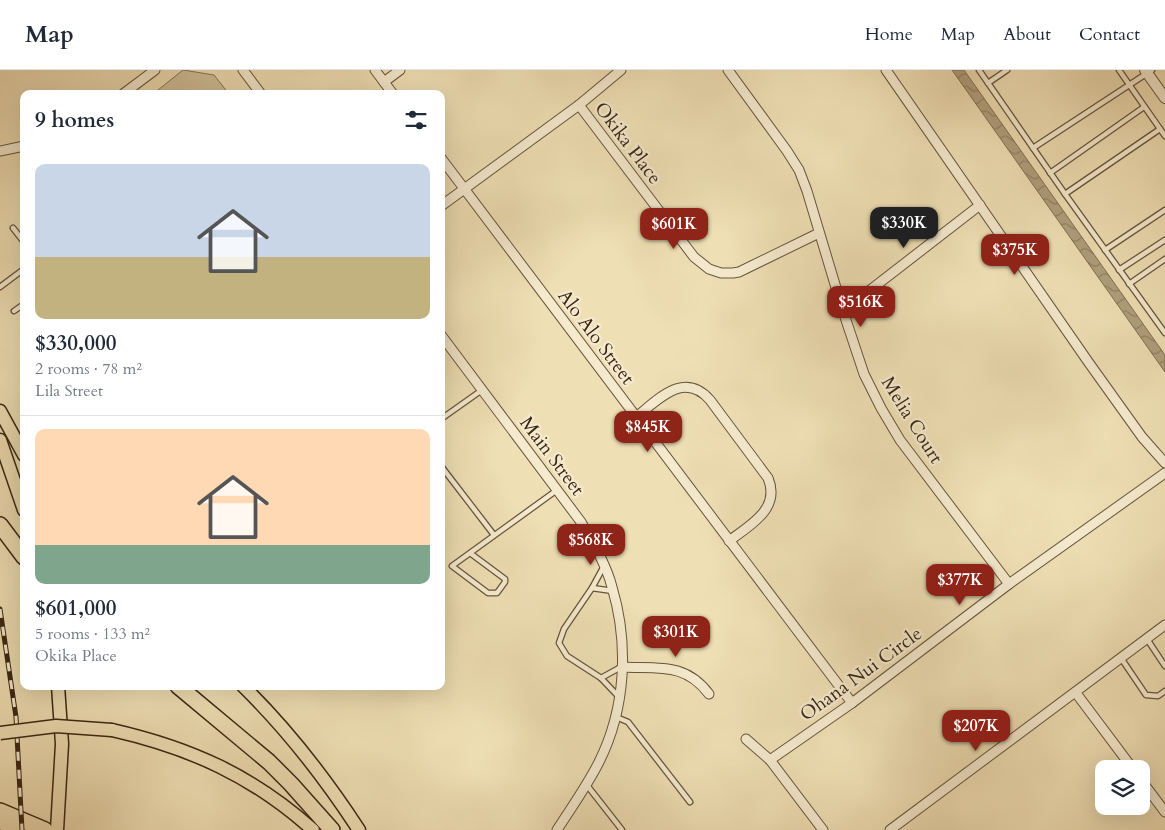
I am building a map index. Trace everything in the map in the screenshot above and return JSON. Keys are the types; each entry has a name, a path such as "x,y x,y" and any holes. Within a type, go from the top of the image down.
{"highway":[{"path":"0,526 20,551"},
{"path":"183,690 269,762 332,830"},
{"path":"0,811 45,830"}],"main road":[{"path":"0,411 20,448"},
{"path":"0,440 20,498"},
{"path":"57,830 62,744 58,690"},
{"path":"248,690 299,746 343,805 359,830"},
{"path":"0,732 56,726 112,730 171,745 202,757 263,791 289,809 313,830"},
{"path":"0,823 18,830"}],"street":[{"path":"128,90 154,70"},
{"path":"243,70 258,90"},
{"path":"376,70 390,90"},
{"path":"384,82 400,70"},
{"name":"Melia Court","path":"728,70 788,150 799,170 864,374 880,408 900,440 1010,584"},
{"path":"886,70 1142,437 1165,463"},
{"path":"445,203 579,105 617,71"},
{"path":"1148,71 1165,98"},
{"name":"Okika Place","path":"579,105 694,257 709,269 727,273 739,272 819,234"},
{"path":"0,151 20,146"},
{"name":"Alo Alo Street","path":"445,163 852,703"},
{"path":"843,311 980,205"},
{"name":"Main Street","path":"445,340 581,522 599,553 613,591 620,622 622,667 620,697 612,728 599,761 557,830"},
{"path":"636,416 667,392 680,387 699,390 710,400 768,478 771,487 770,500 764,513 729,541"},
{"name":"Ohana Nui Circle","path":"770,760 852,703 1010,584 1165,473"},
{"path":"890,830 1165,625"},
{"path":"622,667 685,672 699,682 709,694"},
{"path":"1076,693 1126,760"},
{"path":"746,739 770,760 823,830"},
{"path":"1150,792 1165,812"}],"lane":[{"path":"979,70 1064,194 1165,333"},
{"path":"988,83 1007,70"},
{"path":"1118,70 1165,136"},
{"path":"1033,148 1148,71"},
{"path":"1050,173 1144,107"},
{"path":"1064,194 1160,129"},
{"path":"1105,250 1165,210"},
{"path":"13,228 20,237"},
{"path":"1120,270 1165,240"},
{"path":"1129,284 1165,259"},
{"path":"0,287 20,272"},
{"path":"14,312 20,307"},
{"path":"445,416 482,390"},
{"path":"445,471 494,535"},
{"path":"470,553 505,579 506,582 497,593 488,593 452,566 557,490"},
{"path":"604,566 592,588 564,629 559,643 567,656 600,678 620,697"},
{"path":"592,588 613,591"},
{"path":"1147,639 1165,666"},
{"path":"1121,658 1146,695 1158,696 1165,691"},
{"path":"600,678 622,667"},
{"path":"615,716 628,722 690,802"},
{"path":"586,784 622,830"}],"shaded area":[{"path":"183,70 214,75 226,90 158,90"}],"water":[{"path":"952,70 964,70 1165,355 1165,372"}],"railway":[{"path":"0,609 16,717 22,830"}]}
